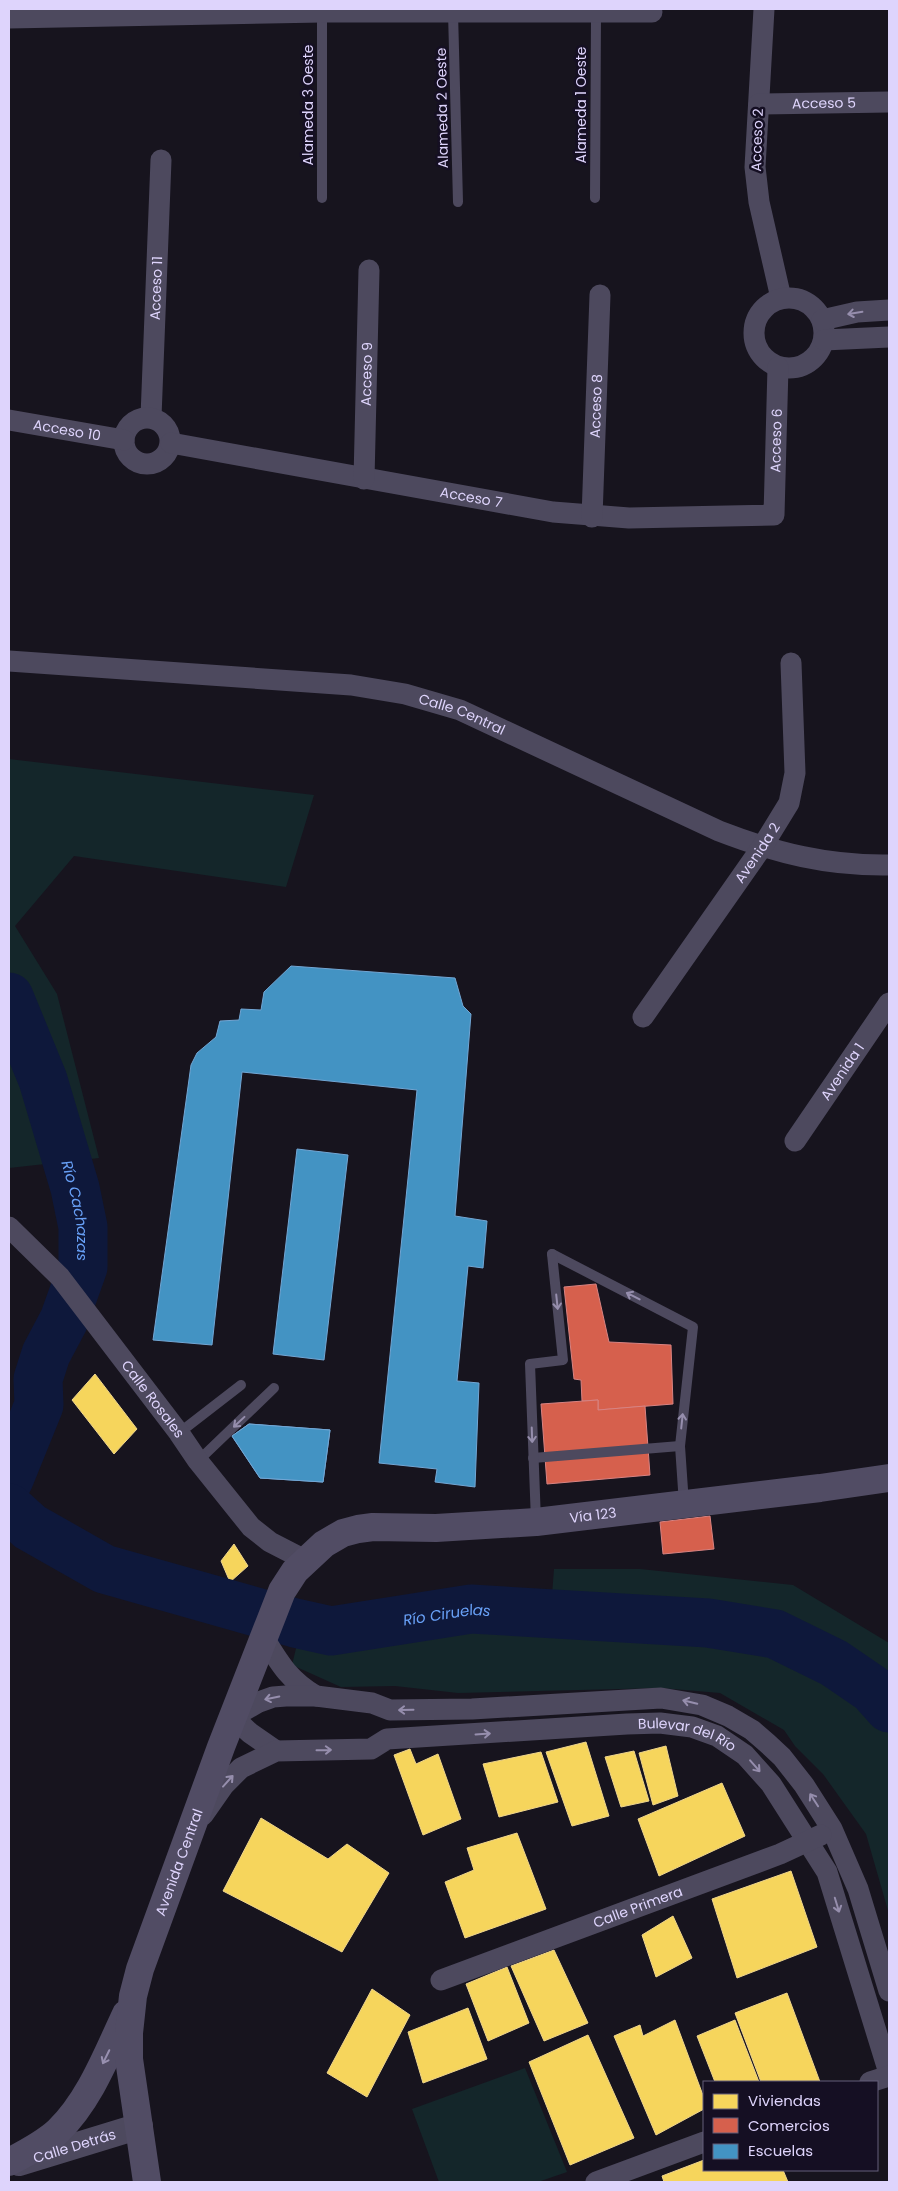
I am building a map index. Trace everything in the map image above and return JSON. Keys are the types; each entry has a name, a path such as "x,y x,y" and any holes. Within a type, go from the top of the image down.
{"main road":[{"name":"Vía 123","path":"305,1560 324,1544 343,1533 358,1529 373,1527 436,1528 536,1522 889,1478"},
{"name":"Avenida Central","path":"147,2182 129,2059 129,2033 134,1996 148,1945 282,1591 305,1560"},
{"path":"9,2164 57,2132 75,2112 94,2081 134,1996"}],"street":[{"name":"Acceso 2","path":"764,9 755,167 759,202 781,298"},
{"path":"9,18 322,12 652,12"},
{"name":"Acceso 5","path":"759,104 889,102"},
{"name":"Acceso 11","path":"151,417 161,160"},
{"name":"Acceso 9","path":"364,478 369,270"},
{"name":"Acceso 8","path":"592,517 600,295"},
{"path":"792,297 806,301 818,311 823,330 819,351 806,363 789,368 778,367 760,353 753,331 756,320 770,302 792,297"},
{"path":"823,330 857,312 889,310"},
{"path":"823,330 889,337"},
{"name":"Acceso 6","path":"774,515 778,367"},
{"path":"151,417 164,423 171,436 171,443 166,456 153,464 139,463 128,454 124,440 130,426 136,420 151,417"},
{"name":"Acceso 10","path":"9,420 124,440"},
{"name":"Acceso 7","path":"171,443 553,512 592,517 774,515"},
{"name":"Calle Central","path":"9,661 351,685 405,694 460,710 719,831 762,848 802,858 843,864 889,865"},
{"name":"Avenida 2","path":"644,1017 762,848 788,803 795,774 791,663"},
{"name":"Avenida 1","path":"795,1141 889,1003"},
{"name":"Calle Rosales","path":"9,1227 60,1278 93,1318 198,1461 250,1527 270,1542 305,1560"},
{"name":"Bulevar del Río","path":"266,1634 284,1669 297,1685 316,1696"},
{"name":"Bulevar del Río","path":"233,1717 259,1702 273,1697 316,1696 372,1703 390,1710 661,1698 682,1700 702,1705 728,1716 752,1730 772,1747 804,1785 832,1829 858,1889 889,1991"},
{"path":"434,1709 435,1737"},
{"path":"233,1717 250,1733 276,1751"},
{"name":"Bulevar del Río","path":"189,1835 224,1785 241,1768 276,1751 371,1749 387,1738 435,1737 627,1724 660,1723 692,1727 717,1736 745,1754 771,1784 827,1872 889,2074"},
{"name":"Calle Primera","path":"440,1980 808,1842 832,1829"},
{"path":"872,2081 889,2074"},
{"name":"Calle Detrás","path":"9,2164 140,2126"},
{"path":"596,2182 703,2142"}],"lane":[{"name":"Alameda 3 Oeste","path":"322,12 322,198"},
{"name":"Alameda 2 Oeste","path":"453,12 458,202"},
{"name":"Alameda 1 Oeste","path":"595,198 596,13"},
{"path":"536,1522 532,1458 530,1364 563,1360 552,1254 693,1327 680,1446 684,1504"},
{"path":"179,1433 241,1385"},
{"path":"198,1461 274,1388"},
{"path":"532,1458 680,1446"}],"shaded area":[{"path":"9,759 314,795 286,887 74,856 15,926 57,994 99,1158 9,1168"},
{"path":"554,1569 640,1569 793,1585 889,1643 889,1914 866,1834 823,1774 795,1746 784,1730 720,1693 661,1688 458,1693 395,1686 341,1687 292,1665 301,1628 335,1636 476,1616 550,1622"},
{"path":"525,2068 567,2172 538,2182 439,2182 412,2109"}],"building: Viviendas":[{"path":"95,1374 137,1429 114,1454 72,1400"},
{"path":"234,1544 248,1566 230,1582 221,1561"},
{"path":"586,1742 609,1816 572,1826 546,1752"},
{"path":"666,1746 678,1796 653,1805 639,1753"},
{"path":"410,1749 416,1764 438,1754 461,1819 423,1835 394,1755"},
{"path":"634,1751 649,1801 621,1807 605,1757"},
{"path":"541,1752 558,1802 499,1817 483,1764"},
{"path":"722,1783 745,1836 659,1876 638,1819"},
{"path":"261,1818 328,1859 347,1844 389,1873 342,1952 223,1891"},
{"path":"517,1833 546,1909 465,1938 445,1882 474,1870 467,1848"},
{"path":"791,1871 817,1947 737,1978 712,1899"},
{"path":"673,1916 692,1958 656,1977 642,1935"},
{"path":"554,1950 588,2023 544,2041 511,1966"},
{"path":"507,1967 529,2023 488,2041 466,1984"},
{"path":"372,1989 410,2015 367,2097 327,2073"},
{"path":"787,1993 820,2081 761,2081 735,2013"},
{"path":"468,2008 487,2059 423,2083 408,2032"},
{"path":"675,2020 703,2095 703,2110 656,2135 614,2036 640,2025 643,2036"},
{"path":"735,2020 759,2081 715,2081 697,2036"},
{"path":"588,2035 634,2138 570,2165 529,2062"},
{"path":"703,2160 703,2171 783,2171 788,2182 664,2182 662,2176"}],"building: Comercios":[{"path":"596,1284 609,1342 671,1345 673,1404 598,1410 598,1400 582,1401 581,1380 574,1379 564,1287"},
{"path":"598,1400 598,1410 645,1406 650,1475 547,1484 541,1404"},
{"path":"710,1516 714,1549 663,1554 660,1522"}],"building: Escuelas":[{"path":"291,966 455,978 463,1006 471,1014 455,1216 487,1221 483,1268 468,1266 457,1381 479,1383 475,1487 435,1482 437,1469 379,1463 417,1090 242,1072 212,1345 153,1340 191,1065 197,1053 216,1037 220,1021 239,1020 241,1009 261,1010 264,992"},
{"path":"297,1149 348,1155 324,1360 273,1354"},
{"path":"249,1424 330,1430 323,1482 260,1478 232,1436"},
{"path":"249,1424 330,1430 323,1482 260,1478 232,1436"}],"waterway":[{"name":"Río Cachazas","path":"9,997 43,1080 75,1188 83,1227 83,1267 64,1320 46,1354 38,1379 39,1405 9,1479"},
{"name":"Río Ciruelas","path":"9,1508 30,1527 104,1569 295,1623 331,1631 471,1609 708,1623 775,1634 834,1663 872,1689 889,1708"}]}
